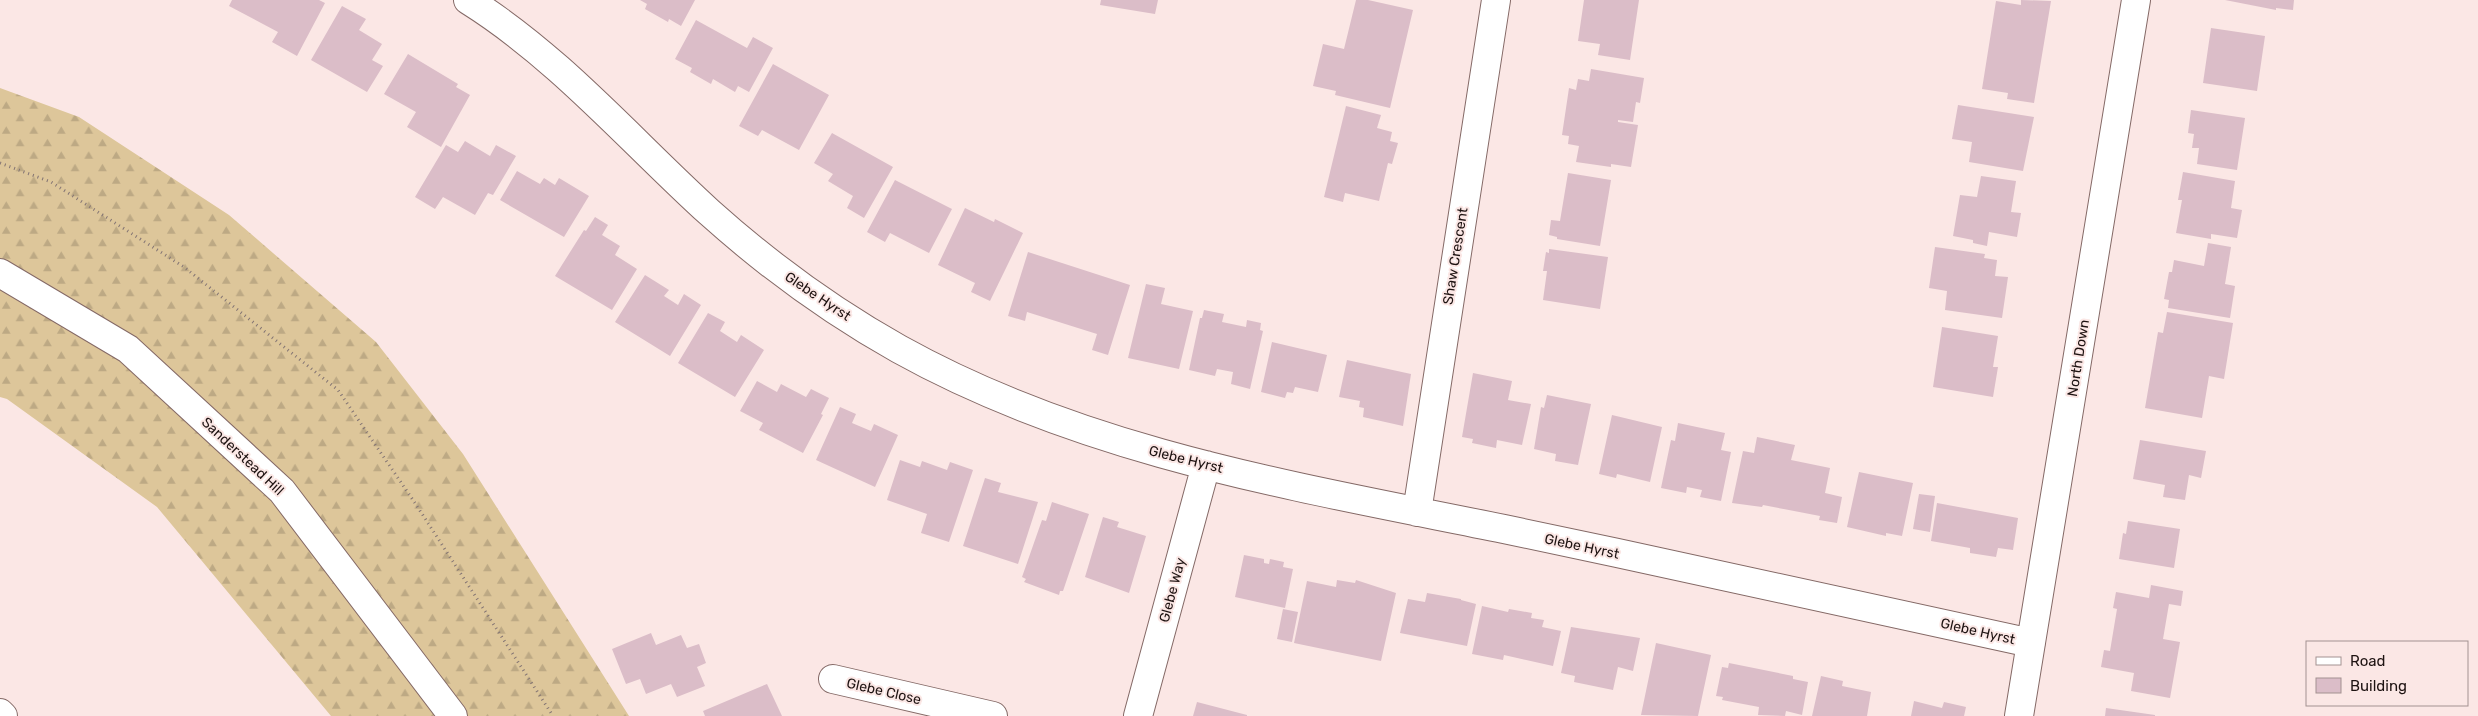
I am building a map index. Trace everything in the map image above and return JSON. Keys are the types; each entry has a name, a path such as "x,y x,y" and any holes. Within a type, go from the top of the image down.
{"street":[{"name":"Glebe Hyrst","path":"468,0 507,26 562,73 706,209 752,248 844,314 908,353 974,387 1028,410 1100,436 1206,465 2031,643"},
{"name":"Shaw Crescent","path":"1417,512 1496,0"},
{"name":"North Down","path":"2020,716 2136,0"},
{"name":"Sanderstead Hill","path":"0,273 128,349 282,491 453,716"},
{"name":"Glebe Way","path":"1138,716 1206,465"},
{"name":"Glebe Close","path":"833,679 993,716"},
{"path":"0,713 3,716"}],"path":[{"path":"0,163 51,182 184,267 338,390 415,503 553,716"}],"green space":[{"path":"0,88 79,117 229,215 376,342 463,454 629,716 331,716 157,507 7,399 0,397"}],"building":[{"path":"232,0 319,0 325,3 297,56 272,42 278,32 229,6"},
{"path":"640,0 695,0 681,26 669,19 668,22 645,9 647,4"},
{"path":"1101,0 1158,0 1155,14 1100,5"},
{"path":"1356,0 1368,0 1413,10 1390,108 1335,95 1336,91 1313,86 1323,44 1344,49"},
{"path":"1584,0 1639,0 1630,60 1598,55 1600,44 1578,41"},
{"path":"2021,0 2051,1 2034,103 2007,99 2008,93 1982,89 1996,1 2021,5"},
{"path":"2225,0 2294,0 2293,10 2276,8 2276,10"},
{"path":"342,6 366,19 359,30 382,44 372,60 383,66 367,92 311,60"},
{"path":"696,20 747,48 753,37 773,48 749,92 738,86 735,92 713,79 711,84 690,72 692,68 675,59"},
{"path":"2211,28 2265,36 2257,91 2203,83"},
{"path":"408,54 458,84 456,87 470,95 441,147 407,127 416,112 384,94"},
{"path":"773,64 829,95 799,150 762,130 758,136 739,126"},
{"path":"1591,69 1644,78 1640,103 1636,102 1633,122 1618,120 1618,122 1638,125 1631,167 1611,164 1611,167 1576,162 1579,146 1568,144 1569,136 1562,135 1569,88 1576,90 1578,79 1589,81"},
{"path":"1958,105 2034,117 2023,171 1969,162 1972,142 1952,139"},
{"path":"1346,106 1381,115 1377,128 1392,132 1390,141 1398,143 1392,164 1388,163 1379,201 1345,193 1343,202 1324,197"},
{"path":"2191,110 2245,118 2237,170 2197,164 2199,148 2192,148 2194,134 2188,133"},
{"path":"832,133 893,167 864,218 847,208 853,196 828,181 833,174 814,163"},
{"path":"465,141 490,156 496,145 516,156 493,195 488,193 475,215 443,197 435,209 415,197 446,145 458,152"},
{"path":"517,171 540,184 544,178 555,185 559,178 589,196 564,237 500,200"},
{"path":"2183,172 2235,181 2231,208 2242,210 2237,238 2211,234 2211,239 2176,233 2182,200 2178,200"},
{"path":"1568,173 1611,180 1600,246 1557,239 1557,237 1549,235 1551,220 1560,221"},
{"path":"1981,176 2016,181 2011,212 2021,213 2017,237 1989,232 1987,246 1973,243 1973,240 1953,236 1960,195 1977,197"},
{"path":"895,180 952,209 929,253 890,233 885,242 867,232"},
{"path":"965,208 994,222 995,219 1023,233 990,301 971,292 975,283 938,265"},
{"path":"595,217 608,225 602,235 620,246 615,255 637,269 612,310 555,276 584,230 586,231"},
{"path":"2208,243 2231,247 2225,284 2235,286 2230,318 2168,308 2169,300 2164,299 2169,272 2172,272 2174,260 2204,266"},
{"path":"1935,247 1985,254 1984,258 1997,260 1995,276 2008,277 2002,318 1945,310 1947,291 1929,288"},
{"path":"1549,249 1608,257 1600,309 1543,300 1547,271 1543,271 1546,252 1549,253"},
{"path":"1028,252 1130,285 1108,355 1092,350 1097,334 1027,312 1025,321 1008,316"},
{"path":"645,275 669,290 664,296 678,305 684,294 701,305 670,356 615,322"},
{"path":"1146,284 1165,288 1161,304 1193,311 1179,369 1128,358"},
{"path":"1204,310 1224,314 1222,322 1246,327 1247,320 1261,323 1260,330 1263,331 1250,389 1231,384 1233,372 1217,369 1215,376 1189,370 1200,318 1202,318"},
{"path":"2167,312 2233,323 2224,379 2209,376 2202,418 2145,408 2158,332 2163,333"},
{"path":"708,313 725,322 720,331 737,342 741,335 764,350 735,397 678,363"},
{"path":"1942,327 1998,336 1993,367 1998,367 1993,397 1933,387"},
{"path":"1272,342 1327,355 1318,392 1295,387 1293,393 1287,392 1285,398 1261,392"},
{"path":"1347,360 1411,374 1403,426 1363,417 1364,408 1359,407 1360,401 1339,397"},
{"path":"1473,373 1512,381 1508,400 1531,404 1522,445 1497,440 1496,448 1472,443 1473,439 1462,437"},
{"path":"757,381 777,392 781,384 806,397 811,389 829,398 821,414 823,415 803,453 759,430 763,423 740,411"},
{"path":"1547,395 1591,404 1578,465 1555,461 1556,454 1534,449 1541,407 1544,408"},
{"path":"840,407 856,414 852,423 871,431 874,424 898,435 875,487 816,460"},
{"path":"1612,415 1662,427 1650,482 1617,474 1616,478 1599,474"},
{"path":"1678,423 1725,433 1721,450 1731,452 1721,501 1700,497 1702,490 1687,487 1686,493 1661,488 1671,440 1675,441"},
{"path":"1757,437 1795,445 1791,460 1830,468 1825,493 1842,497 1837,523 1819,520 1820,516 1763,505 1762,507 1732,503 1743,451 1754,453"},
{"path":"2140,440 2206,451 2201,478 2189,475 2185,500 2163,497 2165,485 2133,479"},
{"path":"900,460 920,467 922,461 947,470 950,462 973,470 949,542 921,533 927,514 887,500"},
{"path":"1859,472 1913,483 1902,536 1886,533 1886,536 1847,527"},
{"path":"985,478 1001,483 998,492 1038,502 1018,564 963,546"},
{"path":"1919,494 1935,496 1930,532 1913,529"},
{"path":"1052,502 1089,514 1063,591 1060,591 1059,595 1024,582 1026,579 1022,577 1042,520 1046,521"},
{"path":"1937,503 2018,518 2013,550 1998,548 1996,557 1970,553 1970,548 1931,541"},
{"path":"1103,517 1119,522 1117,527 1146,536 1129,593 1085,577"},
{"path":"2128,521 2180,529 2174,568 2119,559 2123,533 2126,534"},
{"path":"1244,555 1264,559 1264,563 1269,564 1270,559 1284,562 1283,567 1293,569 1285,608 1235,597"},
{"path":"1337,580 1355,583 1356,580 1396,593 1381,661 1294,643 1307,581 1336,587"},
{"path":"2151,585 2183,591 2181,606 2169,604 2163,639 2180,642 2170,698 2131,691 2134,673 2101,667 2104,650 2110,651 2117,609 2113,608 2116,592 2149,598"},
{"path":"1427,593 1461,599 1476,604 1467,646 1400,633 1408,599 1425,602"},
{"path":"1482,606 1508,612 1509,609 1532,613 1531,618 1544,620 1542,627 1561,631 1553,666 1504,655 1503,660 1472,654"},
{"path":"1283,609 1298,612 1292,642 1277,639"},
{"path":"1571,627 1640,638 1633,671 1618,667 1613,690 1574,682 1575,676 1561,673"},
{"path":"651,633 656,645 681,635 687,648 699,644 706,663 697,667 705,686 677,697 671,684 646,694 640,679 626,684 612,649"},
{"path":"1656,643 1711,655 1698,716 1641,715"},
{"path":"1729,663 1793,676 1793,679 1808,682 1802,715 1786,711 1785,716 1758,715 1759,707 1722,700 1723,697 1716,696 1722,667 1728,668"},
{"path":"1821,676 1843,681 1842,686 1871,692 1867,716 1812,716"},
{"path":"767,684 782,716 705,716 703,711"},
{"path":"1914,701 1942,708 1944,702 1966,707 1964,716 1911,716"},
{"path":"1197,702 1247,715 1247,716 1193,716"},
{"path":"2106,708 2155,715 2155,716 2105,716"}]}
